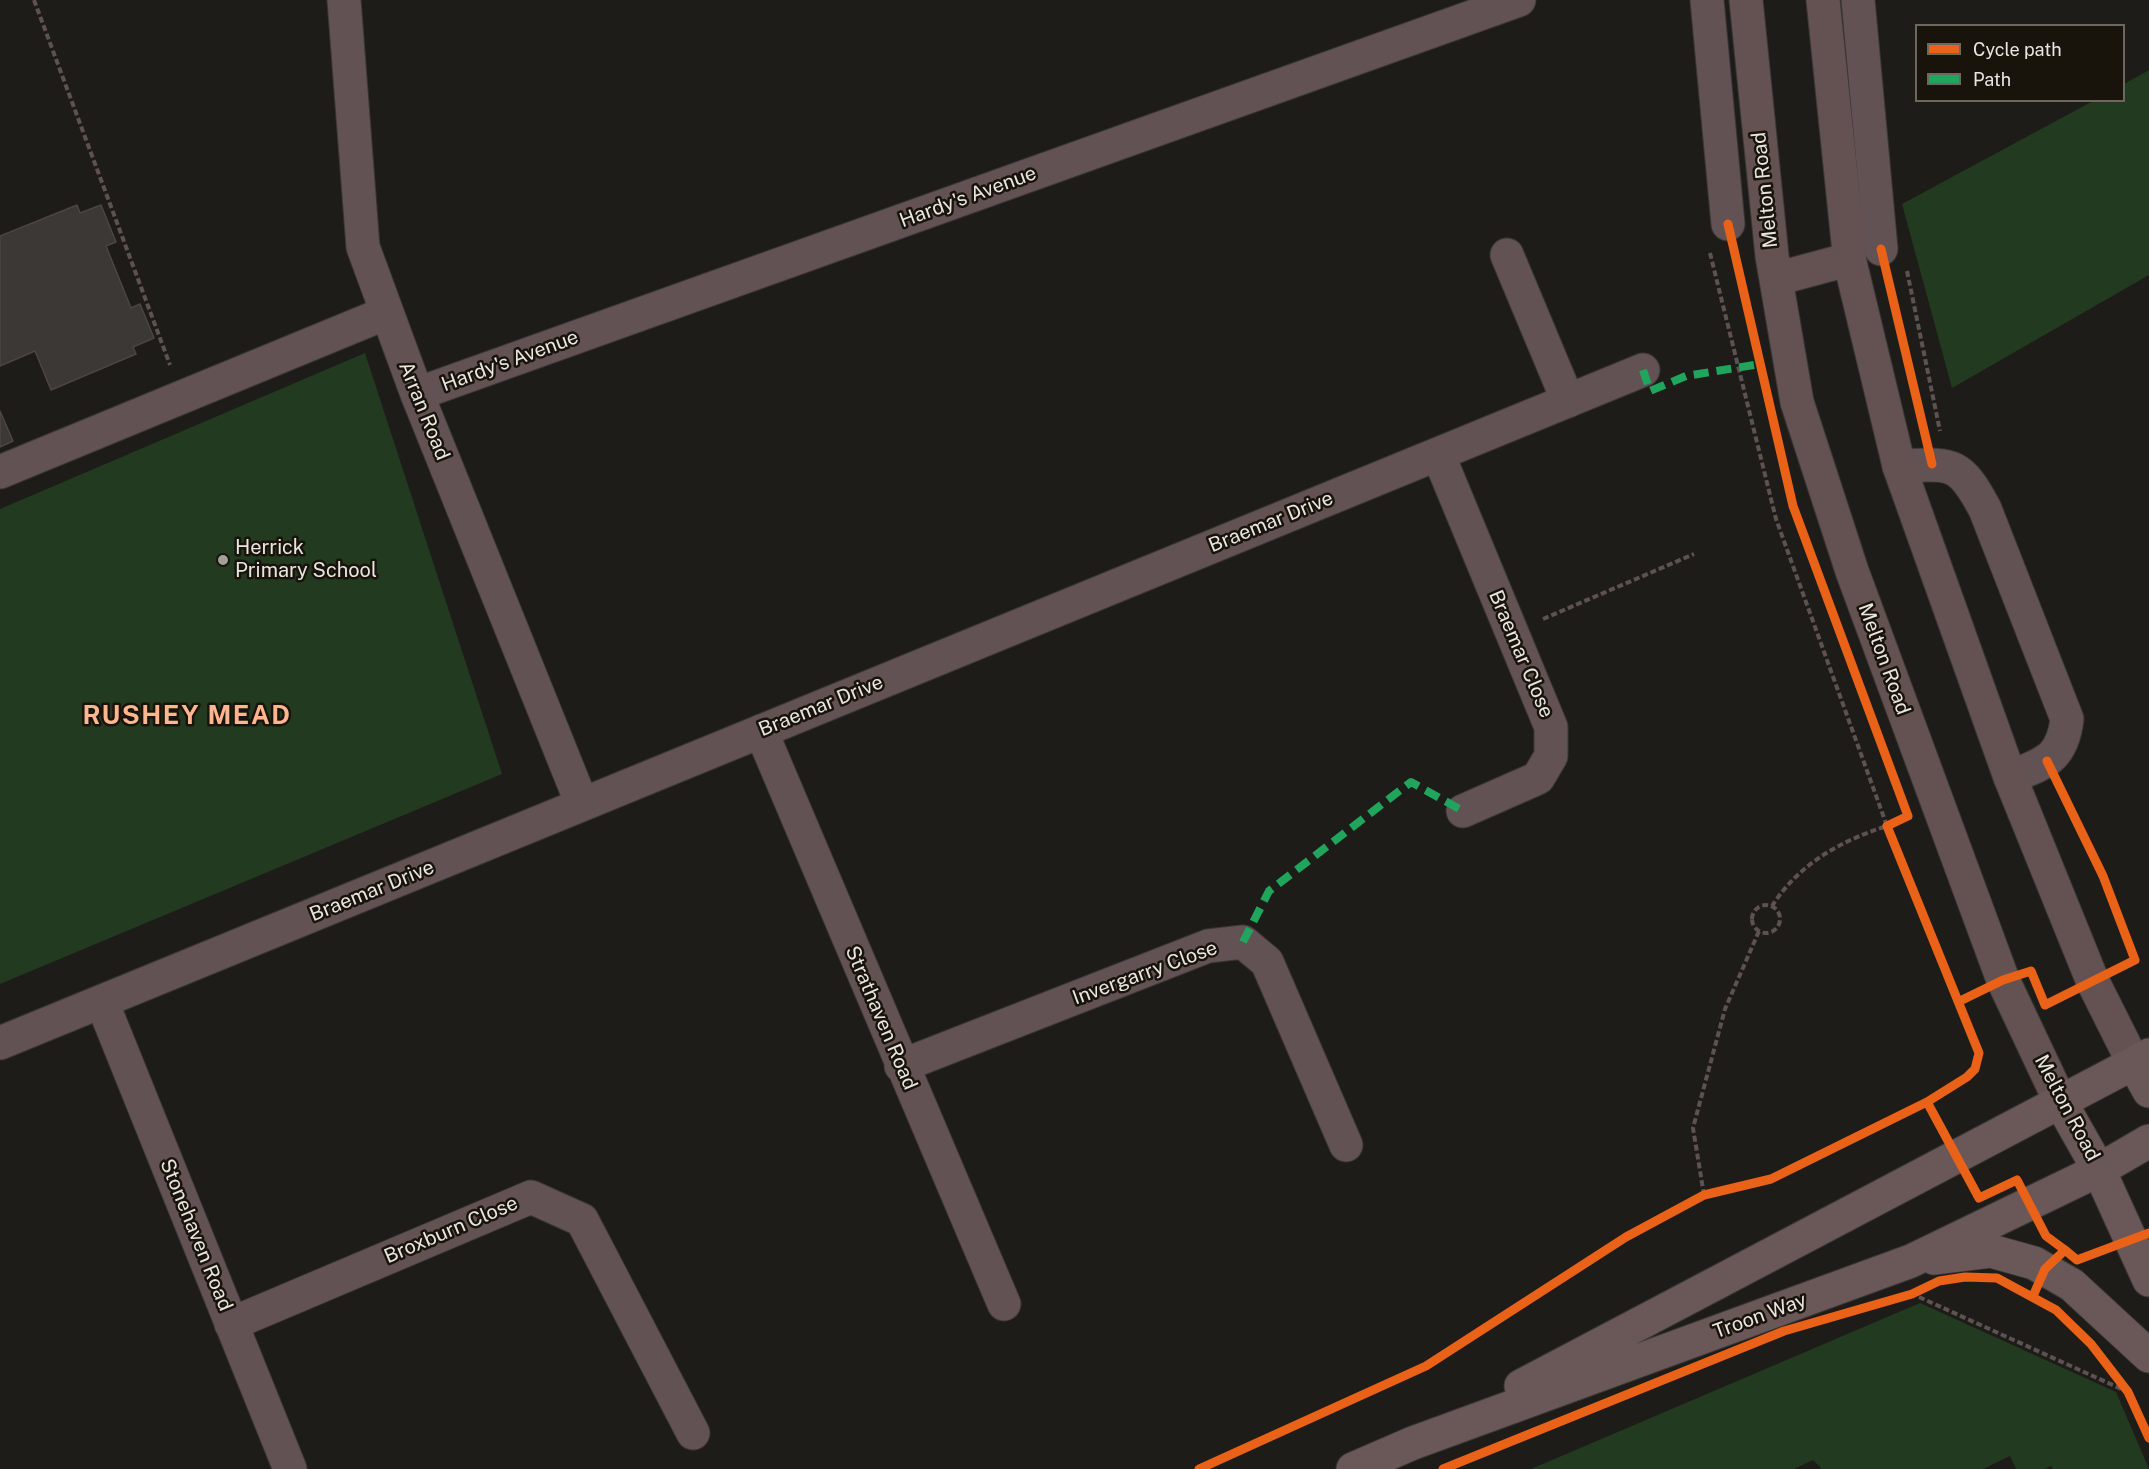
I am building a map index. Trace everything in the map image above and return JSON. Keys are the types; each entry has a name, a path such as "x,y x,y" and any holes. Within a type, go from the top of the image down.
{"highway":[{"name":"Troon Way","path":"1353,1469 1413,1443 1937,1164 2061,1103 2144,1070"},
{"name":"Melton Road","path":"2061,1103 2099,1170 2149,1280"},
{"name":"Troon Way","path":"1413,1443 1915,1281 2149,1141"},
{"path":"1915,1281 1991,1251 2034,1263 2072,1285 2149,1356"}],"main road":[{"name":"Melton Road","path":"1746,0 1776,279 1797,402 1852,571 2003,980 2061,1103"},
{"path":"1822,0 1850,262 1899,466 2010,777 2098,992 2144,1070"},
{"path":"1776,279 1839,261 1850,262"}],"street":[{"name":"Arran Road","path":"345,0 363,247 417,394 582,804"},
{"name":"Hardy's Avenue","path":"417,394 1519,0"},
{"path":"1707,0 1718,234"},
{"path":"1858,0 1881,249"},
{"path":"1507,255 1568,401"},
{"path":"0,472 386,313"},
{"name":"Braemar Drive","path":"0,1043 1643,370"},
{"name":"Braemar Close","path":"1438,454 1551,727 1551,756 1538,778 1462,811"},
{"path":"1899,466 1947,464 1970,480 1985,510 2067,719 2064,740 2048,761 2010,777"},
{"name":"Strathaven Road","path":"761,731 901,1066 1004,1304"},
{"name":"Invergarry Close","path":"901,1066 1208,946 1243,942 1267,962 1346,1145"},
{"name":"Stonehaven Road","path":"102,1002 290,1469"},
{"name":"Broxburn Close","path":"231,1324 531,1197 582,1220 693,1432"}],"path":[{"path":"33,0 182,397"},
{"path":"1718,234 1776,519 1892,837"},
{"path":"1907,270 1947,464"},
{"path":"1512,632 1694,555"},
{"path":"1772,906 1793,877 1826,852 1859,835 1898,821"},
{"path":"1763,905 1772,906 1780,917 1779,926 1768,933 1759,931 1752,920 1755,910 1763,905"},
{"path":"1704,1195 1693,1128 1725,1009 1759,931"},
{"path":"1694,1200 1715,1192"},
{"path":"1915,1281 2130,1396"},
{"path":"2116,1376 2130,1396"}],"green space":[{"path":"2149,70 2149,275 1952,388 1902,204 2091,102 2125,102 2125,83"},
{"name":"Herrick Primary School","path":"365,353 502,774 0,984 0,509"},
{"path":"1920,1303 2116,1392 2149,1469 2053,1469 2051,1466 2044,1469 2016,1469 2010,1456 1983,1469 1822,1469 1813,1460 1794,1469 1531,1469"}],"building":[{"path":"77,205 80,213 101,205 116,242 106,246 131,308 140,304 154,338 133,347 136,354 51,390 35,351 0,366 0,236"},
{"path":"0,411 13,441 0,447"}],"marked path":[{"path":"1643,370 1650,391 1686,376 1760,364"},
{"path":"1243,942 1269,891 1411,782 1463,811"}],"cycle path":[{"path":"1199,1469 1426,1366 1626,1237 1704,1195 1771,1179 1927,1102 1967,1077 1975,1069 1979,1053 1887,826 1908,816 1793,506 1728,224"},
{"path":"1881,249 1932,464"},
{"path":"1960,1001 2003,980 2031,971 2045,1005 2135,960 2103,876 2047,761"},
{"path":"1927,1102 1979,1198 2017,1180 2046,1236 2065,1250"},
{"path":"2033,1296 2045,1269 2065,1250 2077,1260 2149,1233"},
{"path":"1443,1469 1784,1331 1912,1294 1939,1281 1965,1277 1997,1278 2056,1310 2091,1344 2128,1392 2149,1438"}],"place":[{"name":"Herrick Primary School","path":"223,560"}],"district":[{"name":"RUSHEY MEAD","path":"187,716"}]}
